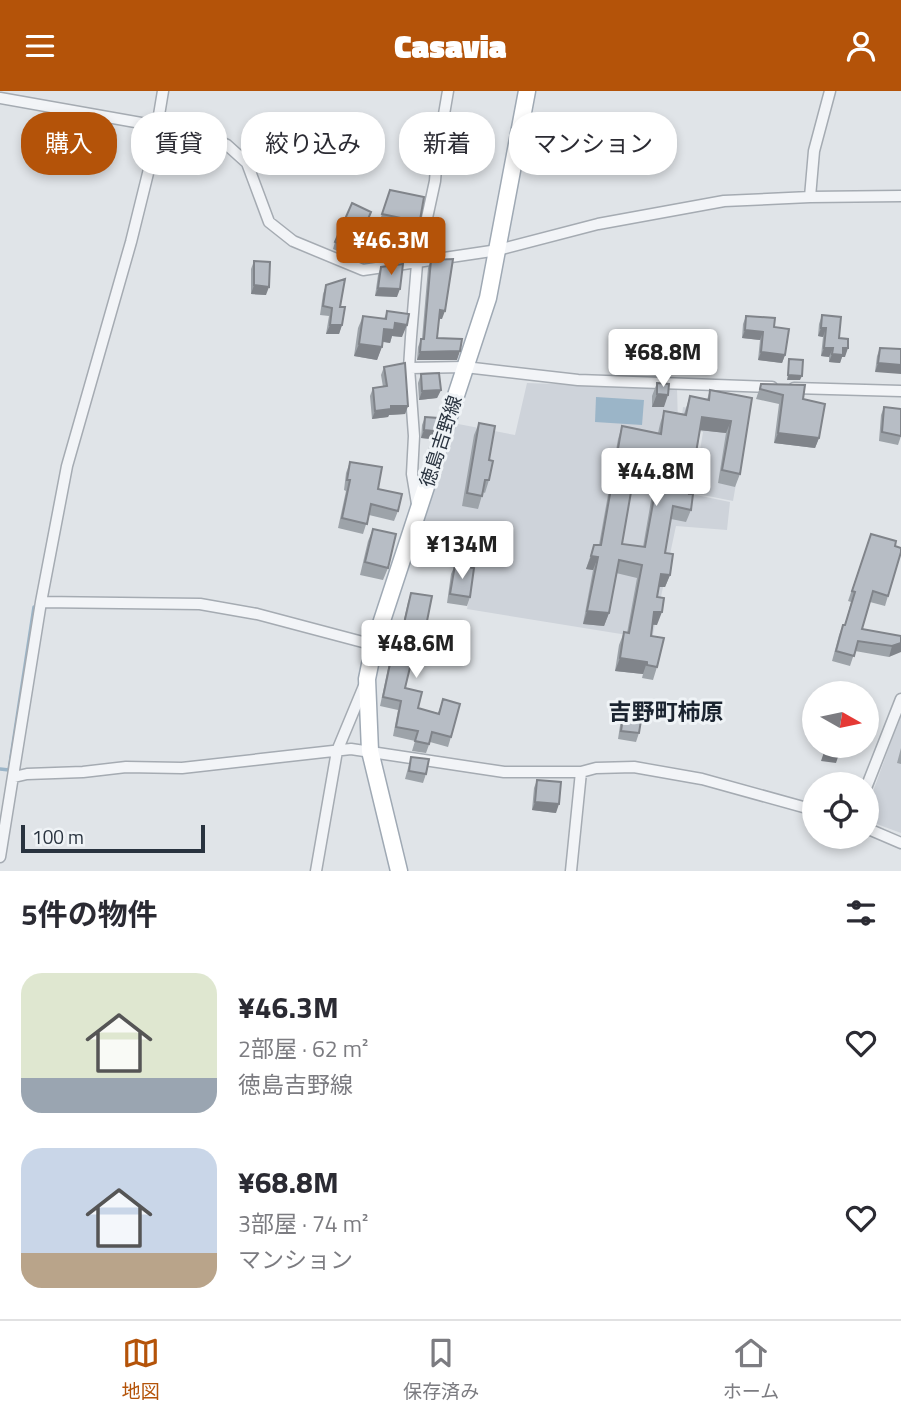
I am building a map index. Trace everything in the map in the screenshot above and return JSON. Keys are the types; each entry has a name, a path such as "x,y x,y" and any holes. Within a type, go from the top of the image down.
{"main road":[{"name":"徳島吉野線","path":"399,871 370,751 367,679 374,645 488,298 527,91"}],"street":[{"path":"160,112 163,91"},
{"path":"810,197 814,151 830,91"},
{"path":"418,508 412,474 414,436 410,368 417,264 435,181 446,92"},
{"path":"0,98 131,121"},
{"path":"227,145 247,163 269,222 293,241 363,270 498,250 598,224 724,201 901,196"},
{"path":"0,857 41,602 67,466 131,242 147,175"},
{"path":"410,368 465,367 578,380 901,391"},
{"path":"41,602 200,604 257,614 374,645"},
{"path":"316,871 337,751 367,679"},
{"path":"872,772 901,699"},
{"path":"14,777 27,773 83,772 126,767 182,768 351,749 504,772 581,772 597,768 634,767 702,779 802,807"},
{"path":"571,871 581,772"},
{"path":"879,834 901,843"}],"shaded area":[{"path":"527,383 677,388 678,424 681,424 683,407 698,410 749,409 733,501 693,493 703,432 685,426 700,432 691,494 730,502 727,530 676,526 652,639 467,609 476,560 473,570 409,562 453,423 515,435"},
{"path":"901,714 901,833 879,825 879,775"}],"water":[{"path":"596,397 644,400 642,425 595,422"}],"building":[{"path":"390,190 424,197 416,243 398,246 401,218 382,214"},
{"path":"352,203 371,212 361,236 352,232 347,246 335,242"},
{"path":"453,259 445,311 440,310 437,338 462,339 460,351 420,352 421,339 424,339 431,260"},
{"path":"254,261 270,262 269,287 254,285"},
{"path":"403,264 400,289 378,288 381,267"},
{"path":"345,279 340,307 345,307 342,325 330,325 332,308 323,306 326,285"},
{"path":"387,311 409,314 407,325 395,323 394,330 384,329 382,347 359,344 363,316 386,319"},
{"path":"822,315 841,317 839,338 848,339 848,348 843,348 843,355 832,354 833,348 824,348 826,328 821,328"},
{"path":"746,316 775,318 774,327 789,329 785,355 761,352 763,332 745,330"},
{"path":"880,348 901,349 901,365 878,363"},
{"path":"789,359 803,360 802,376 788,375"},
{"path":"405,363 408,406 391,406 391,409 375,411 373,388 387,386 384,367"},
{"path":"439,373 441,390 422,391 421,374"},
{"path":"657,383 669,384 668,395 657,394"},
{"path":"761,384 805,385 803,399 825,404 819,438 778,433 783,395 760,389"},
{"path":"710,390 752,398 740,474 722,470 731,421 702,417 689,494 693,494 691,510 673,506 665,553 673,554 670,575 661,574 657,597 664,598 662,612 654,612 651,636 664,638 657,667 647,665 647,662 620,658 624,632 629,633 642,565 619,560 609,613 587,611 598,557 591,556 594,545 601,545 622,426 661,434 664,411 686,415 690,396 709,400","holes":["635,469 655,472 658,476 645,547 622,544"]},
{"path":"884,407 901,409 901,436 882,432"},
{"path":"425,417 438,418 434,431 424,430"},
{"path":"479,423 495,426 489,460 493,461 482,496 467,493"},
{"path":"350,462 382,467 378,489 402,494 398,511 371,504 367,524 342,518 350,480 347,480"},
{"path":"373,529 396,534 388,568 365,562"},
{"path":"871,534 896,541 895,546 901,548 901,552 888,596 873,591 862,629 901,636 901,643 892,646 858,641 854,656 836,651"},
{"path":"455,565 474,568 470,597 450,594"},
{"path":"411,593 432,596 426,626 420,626 405,688 422,692 418,708 439,714 443,699 460,704 451,737 432,732 429,744 415,741 418,731 396,727 401,701 383,697 395,640 400,641"},
{"path":"624,711 642,714 639,733 621,731"},
{"path":"411,757 429,759 426,774 409,771"},
{"path":"537,780 561,782 559,804 535,802"}],"waterway":[{"path":"0,769 9,770 34,607"}],"district":[{"name":"吉野町柿原","path":"666,711"}]}
